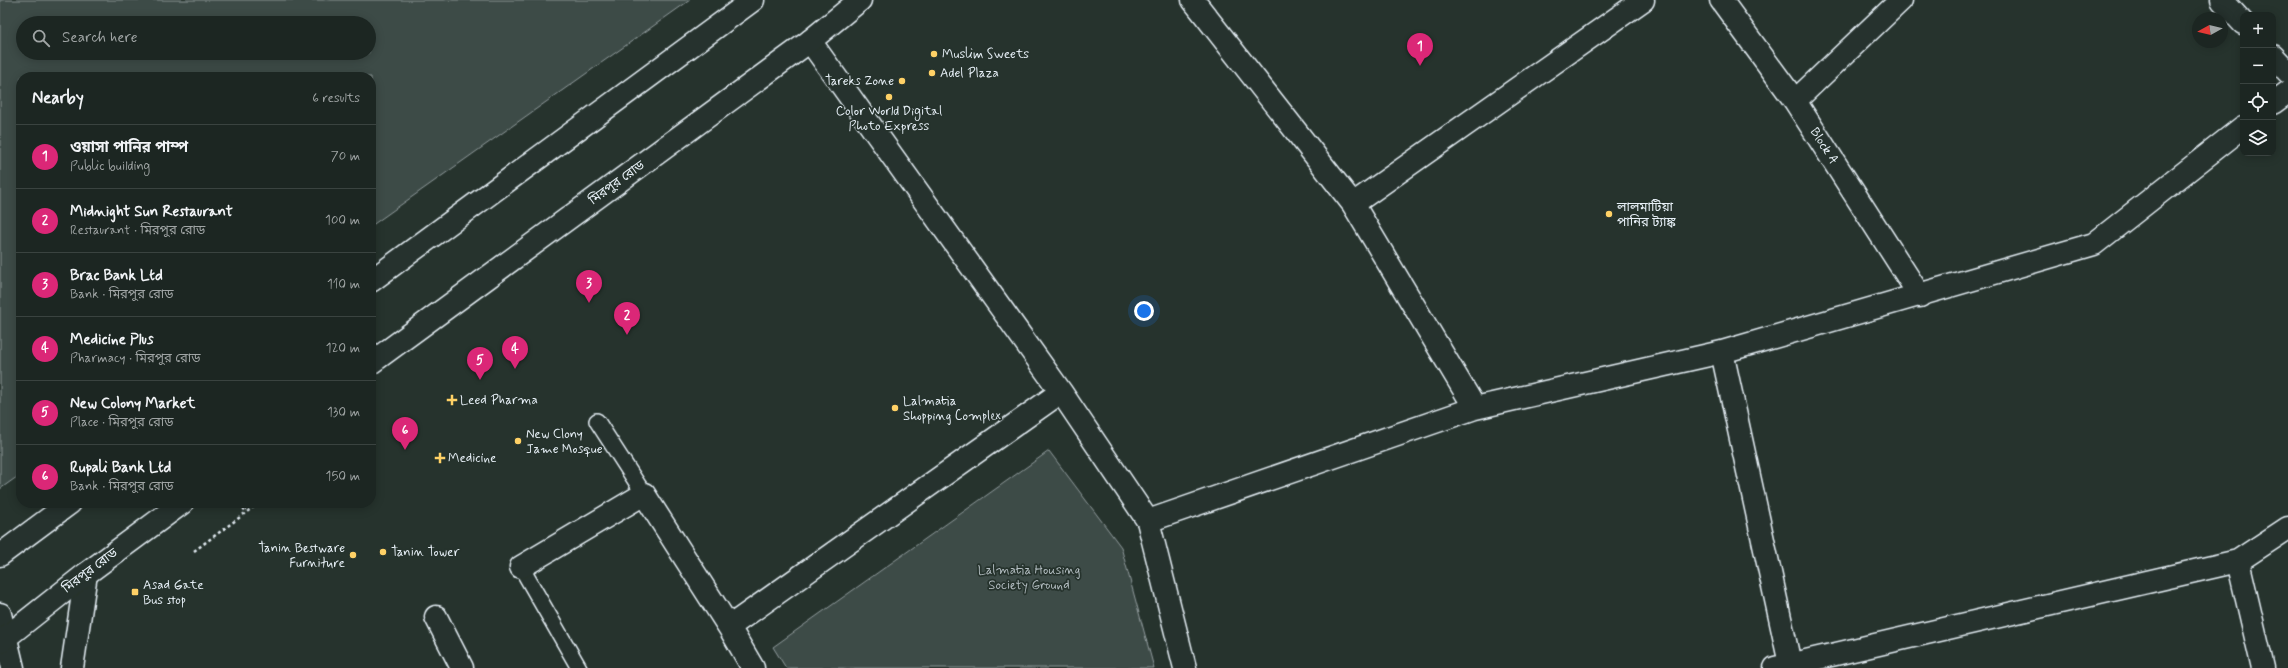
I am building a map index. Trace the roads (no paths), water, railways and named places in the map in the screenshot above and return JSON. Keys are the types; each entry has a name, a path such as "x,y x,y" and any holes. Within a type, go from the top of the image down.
{"main road":[{"path":"376,277 753,0"},
{"name":"মিরপুর রোড","path":"376,359 810,42 860,0"},
{"path":"1193,0 1353,204 1475,408"},
{"path":"1353,204 1643,0"},
{"name":"Block A","path":"1721,0 1795,101 1920,296"},
{"path":"1795,101 1901,0"},
{"path":"2222,0 2240,20"},
{"path":"810,42 1060,392 1148,521 1185,668"},
{"path":"2276,59 2288,72"},
{"path":"2276,102 2288,92"},
{"path":"1148,521 1475,408 1722,352 1920,296 2094,244 2240,129"},
{"path":"1722,352 1783,666 2238,561 2288,528"},
{"path":"729,627 1060,392"},
{"path":"521,567 644,494 729,627 753,668"},
{"path":"0,555 63,508"},
{"name":"মিরপুর রোড","path":"3,640 86,574 175,508"},
{"path":"2238,561 2263,668"},
{"path":"72,668 86,574"},
{"path":"0,614 3,640 13,668"},
{"path":"436,617 462,668"}],"lane":[{"path":"597,421 644,494"},
{"path":"521,567 579,668"}],"place":[{"name":"Muslim Sweets","path":"934,54"},
{"name":"ওয়াসা পানির পাম্প","path":"1420,66"},
{"name":"Adel Plaza","path":"932,73"},
{"name":"Tareks Zone","path":"902,81"},
{"name":"Color World Digital Photo Express","path":"889,97"},
{"name":"লালমাটিয়া পানির ট্যাঙ্ক","path":"1609,214"},
{"name":"Brac Bank Ltd","path":"589,303"},
{"name":"Midnight Sun Restaurant","path":"627,335"},
{"name":"Medicine Plus","path":"515,369"},
{"name":"New Colony Market","path":"480,380"},
{"name":"Leed Pharma","path":"452,400"},
{"name":"Lalmatia Shopping Complex","path":"895,408"},
{"name":"New Clony Jame Mosque","path":"518,441"},
{"name":"Rupali Bank Ltd","path":"405,450"},
{"name":"Medicine","path":"440,458"},
{"name":"Tanin Tower","path":"383,552"},
{"name":"Tanin Bestware Furniture","path":"353,555"},
{"name":"Asad Gate Bus stop","path":"135,592"}],"park label":[{"name":"Lalmatia Housing Society Ground","path":"1029,578"}]}
